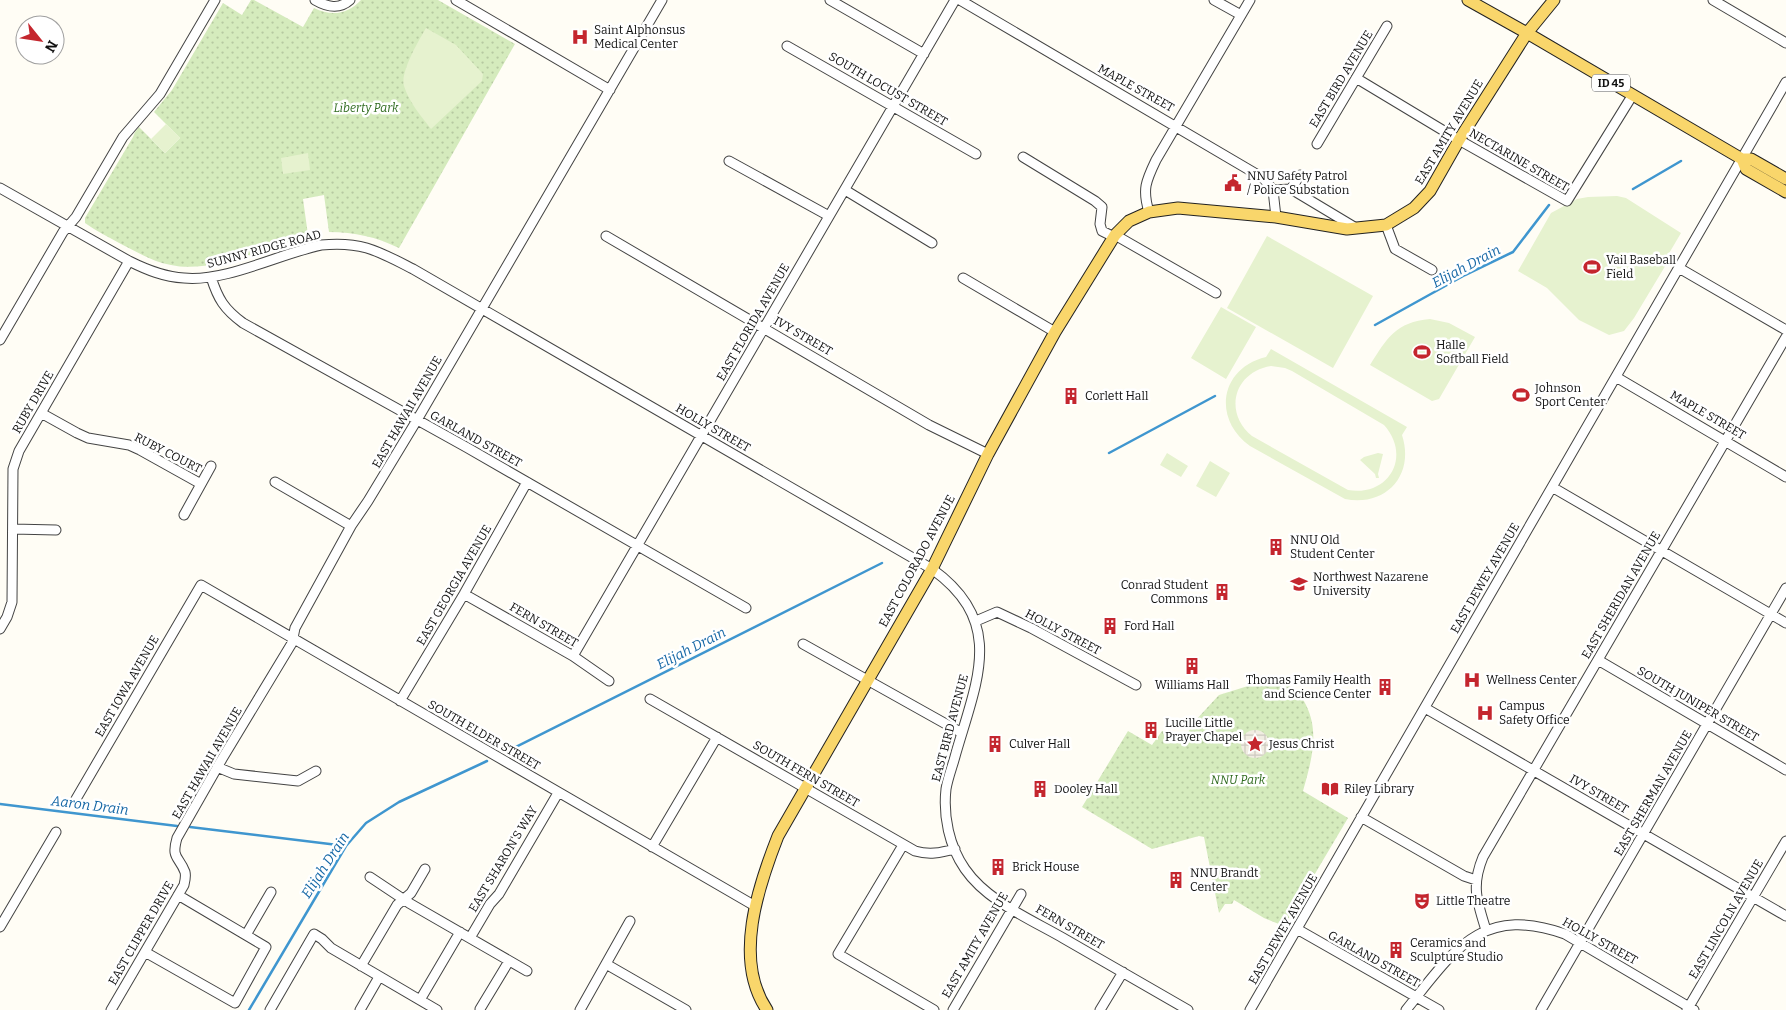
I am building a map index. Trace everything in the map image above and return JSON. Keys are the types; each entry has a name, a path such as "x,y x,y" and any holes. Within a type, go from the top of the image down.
{"main road":[{"name":"ID 45","path":"1468,0 1742,159 1752,159 1786,179"},
{"name":"EAST AMITY AVENUE","path":"1386,224 1414,208 1430,191 1459,140 1527,33 1554,0"},
{"name":"ID 45","path":"1742,159 1746,169 1786,192"},
{"path":"1115,236 1130,221 1149,212 1178,208 1276,217 1338,228 1386,224"},
{"name":"EAST COLORADO AVENUE","path":"767,1010 755,986 751,971 750,954 755,906 778,836 932,569 988,454 1055,332 1115,236"}],"street":[{"path":"0,340 62,232 76,217 123,137 160,94 214,0"},
{"path":"316,0 331,7 340,6 350,0"},
{"path":"456,0 610,90"},
{"name":"EAST HAWAII AVENUE","path":"177,838 292,643 295,628 351,526 417,420 662,0"},
{"path":"830,0 924,54"},
{"name":"EAST FLORIDA AVENUE","path":"573,656 955,0"},
{"name":"MAPLE STREET","path":"960,0 1263,178 1272,190"},
{"path":"1214,0 1241,15"},
{"path":"1149,212 1145,199 1146,180 1250,0"},
{"path":"1712,0 1786,43"},
{"name":"EAST BIRD AVENUE","path":"1317,144 1387,26"},
{"name":"SOUTH LOCUST STREET","path":"787,46 976,154"},
{"name":"NECTARINE STREET","path":"1356,78 1567,202 1632,96"},
{"name":"EAST DEWEY AVENUE","path":"1250,1010 1786,82"},
{"path":"1023,157 1095,201 1102,208 1100,224 1102,230 1216,293"},
{"path":"728,160 829,216"},
{"path":"1291,190 1300,175"},
{"name":"SUNNY RIDGE ROAD","path":"0,188 129,261 165,276 185,279 211,277 321,244 360,245 378,251 414,268 482,308"},
{"path":"845,190 932,243"},
{"path":"1276,217 1272,190 1291,190 1356,228"},
{"path":"1386,224 1395,250 1432,270"},
{"name":"IVY STREET","path":"606,236 929,425 988,454"},
{"name":"RUBY DRIVE","path":"0,629 7,617 12,602 13,469 19,451 129,261"},
{"path":"1679,268 1786,330"},
{"name":"GARLAND STREET","path":"211,277 224,307 243,323 638,544 746,608"},
{"path":"963,278 1055,332"},
{"name":"HOLLY STREET","path":"482,308 932,569"},
{"name":"EAST SHERIDAN AVENUE","path":"1486,930 1479,906 1476,880 1483,856 1786,337"},
{"name":"MAPLE STREET","path":"1616,377 1786,477"},
{"name":"RUBY COURT","path":"41,412 88,438 128,445 140,450 201,484"},
{"name":"RUBY COURT","path":"184,515 211,466"},
{"path":"275,482 351,526"},
{"name":"EAST GEORGIA AVENUE","path":"400,700 464,594 527,482"},
{"path":"1552,487 1786,623"},
{"path":"13,529 56,530"},
{"name":"EAST BIRD AVENUE","path":"932,569 948,581 963,598 976,621 980,652 978,680 946,787 945,808 948,828 955,850"},
{"name":"SOUTH ELDER STREET","path":"201,585 755,906"},
{"name":"EAST IOWA AVENUE","path":"76,799 201,585"},
{"name":"EAST SHERMAN AVENUE","path":"1541,1010 1786,588"},
{"name":"FERN STREET","path":"464,594 573,656 609,681"},
{"name":"HOLLY STREET","path":"976,621 997,612 1031,628 1136,685"},
{"path":"803,644 962,732"},
{"name":"SOUTH JUNIPER STREET","path":"1598,660 1786,770"},
{"name":"SOUTH FERN STREET","path":"650,699 914,851 938,854 955,850"},
{"name":"IVY STREET","path":"1425,708 1786,916"},
{"path":"652,847 717,737"},
{"path":"218,767 234,774 298,781 316,771"},
{"name":"EAST SHARON'S WAY","path":"470,938 490,904 499,894 558,793"},
{"path":"1361,817 1464,876 1476,880"},
{"path":"0,927 56,832"},
{"name":"EAST CLIPPER DRIVE","path":"113,1009 184,884 185,873 177,860 174,848 177,838"},
{"name":"EAST LINCOLN AVENUE","path":"1690,1009 1786,841"},
{"path":"903,845 838,954 934,1010"},
{"name":"FERN STREET","path":"955,850 965,869 981,887 1012,908 1188,1010"},
{"path":"361,966 397,905 411,893 425,869"},
{"path":"370,877 526,971"},
{"path":"246,935 271,892"},
{"name":"EAST AMITY AVENUE","path":"953,1010 1020,894"},
{"path":"145,952 235,1003 266,947 178,895"},
{"path":"580,1010 630,921"},
{"name":"HOLLY STREET","path":"1486,930 1520,924 1544,926 1580,942 1690,1009"},
{"name":"GARLAND STREET","path":"1297,930 1439,1010"},
{"path":"1406,1010 1445,961 1459,947 1473,936 1486,930"},
{"path":"420,1000 460,932"},
{"path":"270,1010 314,934 331,948 437,1010"},
{"path":"480,1008 509,961"},
{"path":"606,964 686,1010"},
{"path":"1100,1010 1123,972"},
{"path":"360,1010 379,977"}],"green space":[{"name":"Liberty Park","path":"251,0 303,27 314,8 327,13 339,13 351,8 361,0 438,0 515,44 399,248 365,236 329,232 324,195 303,199 308,235 258,253 204,266 187,267 158,262 121,244 85,223 85,218 139,127 165,153 180,138 154,112 172,90 223,3 242,15"},
{"path":"426,28 456,45 483,74 482,81 431,129 409,98 404,86 405,73 411,56"},
{"path":"166,124 180,138 165,153 151,139"},
{"path":"308,153 310,170 283,174 281,158"},
{"name":"Vail Baseball Field","path":"1617,196 1626,198 1681,233 1668,255 1667,263 1634,318 1624,331 1609,335 1579,320 1547,288 1518,271 1551,213 1577,199"},
{"path":"1267,236 1373,296 1333,368 1227,308"},
{"path":"1221,307 1256,327 1226,379 1191,358"},
{"name":"Halle Softball Field","path":"1430,319 1449,323 1475,337 1439,399 1432,401 1370,365 1387,339 1394,333 1409,324"},
{"path":"1271,349 1407,427 1402,435 1405,450 1404,463 1394,485 1384,493 1373,498 1360,500 1345,499 1250,446 1238,435 1230,422 1226,409 1226,396 1231,383 1239,372 1251,363 1266,357","holes":["1271,366 1285,368 1384,425 1392,437 1396,449 1396,461 1392,472 1385,481 1375,487 1362,490 1348,490 1252,436 1243,426 1238,416 1236,405 1237,394 1241,384 1248,376 1258,370"]},
{"path":"1167,453 1188,466 1181,477 1160,465"},
{"path":"1378,453 1383,454 1378,474 1379,478 1376,478 1375,474 1360,460"},
{"path":"1210,461 1230,473 1216,497 1196,486"},
{"name":"NNU Park","path":"1261,682 1285,684 1293,688 1302,697 1313,726 1313,748 1303,791 1348,818 1284,926 1264,918 1234,900 1232,904 1225,904 1219,913 1204,837 1199,836 1152,849 1082,807 1128,731 1152,745 1162,731 1183,741 1194,722 1219,695"}],"shaded area":[{"path":"1255,730 1265,734 1269,744 1265,754 1255,758 1245,754 1241,744 1245,734"}],"waterway":[{"name":"Elijah Drain","path":"1633,189 1681,161"},
{"name":"Elijah Drain","path":"1375,325 1465,275 1513,252 1549,205"},
{"name":"Elijah Drain","path":"1109,453 1215,396"},
{"name":"Elijah Drain","path":"508,751 882,563"},
{"name":"Elijah Drain","path":"249,1010 346,846 366,823 399,802 487,761"},
{"name":"Aaron Drain","path":"0,804 177,826"},
{"name":"Aaron Drain","path":"190,827 346,846"}],"place":[{"name":"Saint Alphonsus Medical Center","path":"580,37"},
{"name":"NNU Safety Patrol / Police Substation","path":"1233,183"},
{"name":"Vail Baseball Field","path":"1592,267"},
{"name":"Halle Softball Field","path":"1422,352"},
{"name":"Johnson Sport Center","path":"1521,395"},
{"name":"Corlett Hall","path":"1071,396"},
{"name":"NNU Old Student Center","path":"1276,547"},
{"name":"Northwest Nazarene University","path":"1299,584"},
{"name":"Conrad Student Commons","path":"1222,592"},
{"name":"Ford Hall","path":"1110,626"},
{"name":"Williams Hall","path":"1192,666"},
{"name":"Wellness Center","path":"1472,680"},
{"name":"Thomas Family Health and Science Center","path":"1385,687"},
{"name":"Campus Safety Office","path":"1485,713"},
{"name":"Lucille Little Prayer Chapel","path":"1151,730"},
{"name":"Culver Hall","path":"995,744"},
{"name":"Jesus Christ","path":"1255,744"},
{"name":"Dooley Hall","path":"1040,789"},
{"name":"Riley Library","path":"1330,789"},
{"name":"Brick House","path":"998,867"},
{"name":"NNU Brandt Center","path":"1176,880"},
{"name":"Little Theatre","path":"1422,901"},
{"name":"Ceramics and Sculpture Studio","path":"1396,950"}]}
